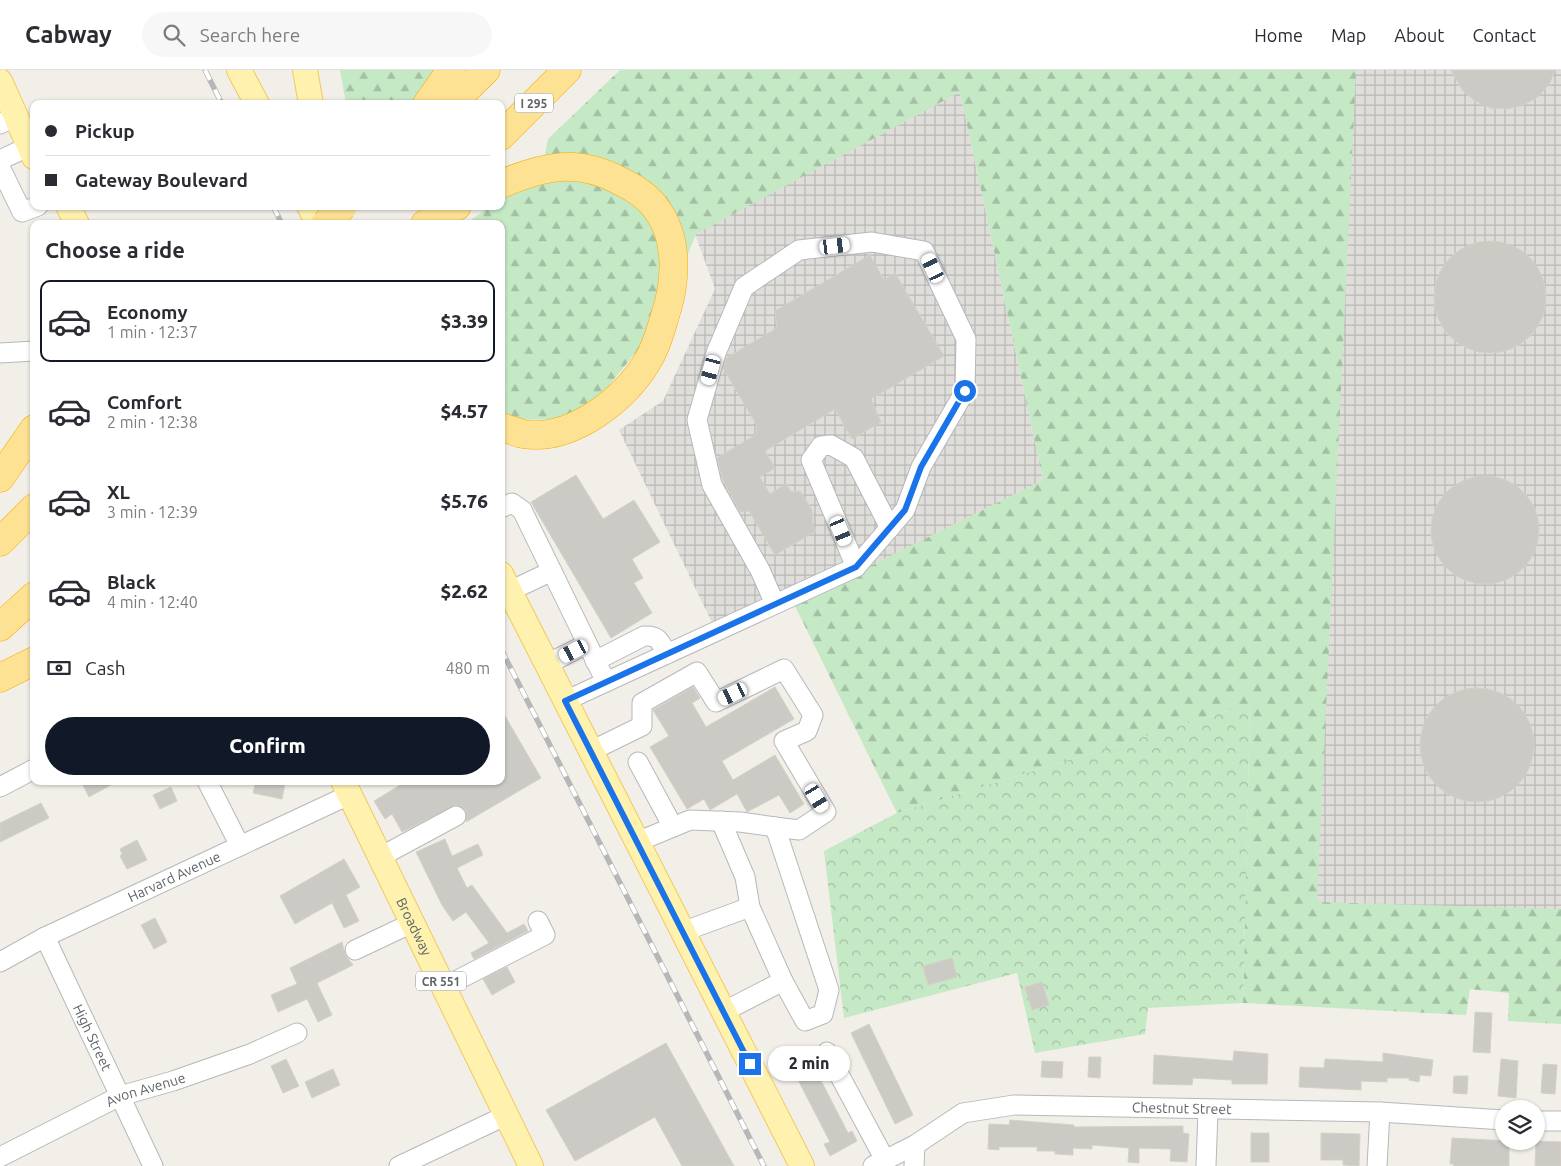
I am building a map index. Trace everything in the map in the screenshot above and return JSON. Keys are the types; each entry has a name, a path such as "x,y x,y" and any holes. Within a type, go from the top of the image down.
{"highway":[{"path":"430,100 451,70"},
{"path":"455,100 486,70"},
{"name":"I 295","path":"505,132 567,70"},
{"path":"505,182 532,171 574,166 597,169 632,187 658,210 668,228 673,249 674,285 656,343 647,362 618,398 601,412 582,423 549,434 524,434 505,428"},
{"path":"329,220 338,210"},
{"path":"419,220 428,210"},
{"path":"432,220 450,210"},
{"path":"0,478 30,435"},
{"path":"0,542 30,512"},
{"path":"0,627 30,600"},
{"path":"0,678 30,663"}],"main road":[{"path":"239,70 255,100"},
{"path":"305,70 311,100"},
{"path":"0,81 23,136"},
{"path":"505,581 802,1166"},
{"name":"Broadway","path":"344,786 531,1166"}],"street":[{"path":"0,160 23,136"},
{"path":"0,168 22,212 30,209"},
{"path":"565,701 856,567 905,510 921,467 965,391 966,339 924,250 872,242 799,250 744,287 716,353 698,420 712,485 760,570 775,604"},
{"path":"0,353 30,351"},
{"path":"856,567 811,460 821,446 831,445 854,458 890,528"},
{"path":"505,506 512,503 522,510 606,682"},
{"path":"505,579 552,571"},
{"path":"595,661 644,636 652,635 658,638 666,654"},
{"path":"547,664 587,644"},
{"path":"591,751 642,726 642,703 697,672 716,702 784,669 813,715 807,731 784,741 826,812 798,830 721,821 690,820 637,842"},
{"path":"638,762 673,826"},
{"path":"0,787 30,771"},
{"path":"209,785 240,846"},
{"name":"Harvard Avenue","path":"0,962 46,937 240,846 344,786"},
{"path":"380,857 456,816"},
{"path":"721,821 745,877 750,908 783,981 805,1021 823,1014 828,990 775,827"},
{"path":"682,932 750,908"},
{"path":"444,987 544,935 538,921"},
{"path":"355,950 412,923"},
{"name":"High Street","path":"46,937 153,1166"},
{"path":"723,1012 783,981"},
{"name":"Avon Avenue","path":"0,1157 120,1096 173,1081 250,1054 297,1033"},
{"path":"827,1052 879,1163"},
{"name":"Chestnut Street","path":"879,1163 915,1145 963,1113 1014,1105 1380,1112 1495,1119"},
{"path":"1206,1166 1208,1110"},
{"path":"1377,1166 1380,1112"},
{"path":"399,1166 507,1114"},
{"path":"1545,1120 1561,1121"},
{"path":"914,1166 915,1145"}],"shaded area":[{"path":"1325,70 1561,70 1561,974 1290,966"},
{"path":"960,92 1043,480 794,604 717,633 619,430 663,401 715,289 695,234"}],"green space":[{"path":"340,70 443,70 414,100 345,100"},
{"path":"620,70 1356,70 1317,902 1561,909 1561,1024 1508,1021 1509,993 1470,989 1466,1015 1243,1003 1250,704 897,813 794,604 1043,480 960,92 696,234 661,321 582,419 505,420 505,220 471,220 485,210 505,210 505,196 541,173 548,139"},
{"path":"1250,704 1243,1003 1148,1008 1145,1034 1035,1053 1017,973 844,1018 824,851 897,813"}],"building":[{"path":"1451,70 1555,70 1550,83 1539,96 1524,105 1508,109 1491,108 1475,101 1462,90"},
{"path":"1490,241 1501,242 1511,246 1529,258 1541,276 1545,286 1545,308 1541,318 1529,336 1511,348 1501,352 1490,353 1479,352 1469,348 1451,336 1439,318 1435,308 1434,297 1435,286 1439,276 1451,258 1469,246 1479,242"},
{"path":"870,255 884,280 895,273 944,356 871,399 881,422 852,439 835,409 765,451 775,468 760,477 770,494 786,484 791,492 800,491 812,510 813,526 816,531 775,555 749,511 740,512 723,481 717,458 757,434 756,424 723,368 726,358 777,328 775,311"},
{"path":"576,475 603,519 634,500 660,542 632,559 643,578 634,583 652,613 611,638 531,502"},
{"path":"1485,476 1506,480 1523,492 1535,509 1539,530 1535,551 1523,568 1506,580 1485,584 1464,580 1447,568 1435,551 1431,530 1435,509 1447,492 1464,480"},
{"path":"693,687 700,698 692,703 706,727 775,687 794,719 722,761 733,780 775,755 804,804 790,813 779,795 747,812 737,794 710,810 704,799 687,809 650,747 669,736 653,710"},
{"path":"1477,688 1499,692 1517,705 1530,723 1534,745 1530,767 1517,785 1499,798 1477,802 1455,798 1437,785 1424,767 1420,745 1424,723 1437,705 1455,692"},
{"path":"505,716 541,778 466,822 466,810 456,805 402,832 392,814 385,819 374,801 400,785 505,785"},
{"path":"83,785 111,785 89,797"},
{"path":"255,785 285,785 282,799 253,793"},
{"path":"171,787 177,801 160,809 153,795"},
{"path":"41,803 49,818 0,842 0,823"},
{"path":"445,839 452,856 478,844 483,855 457,868 467,888 472,885 507,933 524,924 528,931 474,959 471,953 489,943 466,912 453,921 442,905 416,852"},
{"path":"137,840 147,860 127,869 120,856 122,854 120,849"},
{"path":"344,859 360,887 346,895 359,921 344,928 332,903 295,924 280,896"},
{"path":"155,918 167,942 154,949 141,925"},
{"path":"342,942 345,955 353,965 317,983 332,1015 318,1022 307,999 278,1012 271,995 297,984 290,968"},
{"path":"952,958 957,977 928,985 923,966"},
{"path":"507,967 515,982 492,995 483,979"},
{"path":"1042,982 1049,1005 1032,1010 1025,987"},
{"path":"1475,1012 1492,1013 1490,1053 1473,1052"},
{"path":"869,1024 913,1115 895,1124 851,1033"},
{"path":"666,1043 734,1166 682,1166 655,1117 575,1161 546,1110"},
{"path":"812,1051 818,1062 813,1065 848,1133 852,1131 857,1141 830,1156 824,1144 830,1142 795,1074 790,1077 785,1066"},
{"path":"1234,1051 1268,1054 1267,1084 1232,1084 1232,1080 1193,1078 1192,1085 1153,1084 1154,1055 1233,1061"},
{"path":"1383,1053 1433,1060 1431,1076 1420,1075 1419,1082 1409,1080 1409,1078 1387,1078 1387,1082 1361,1081 1361,1090 1299,1087 1300,1067 1324,1068 1325,1059 1383,1062"},
{"path":"1089,1057 1101,1057 1100,1078 1088,1077"},
{"path":"286,1059 299,1086 283,1093 271,1066"},
{"path":"1501,1059 1518,1061 1516,1098 1498,1096"},
{"path":"1042,1061 1063,1062 1062,1078 1041,1077"},
{"path":"1543,1064 1557,1065 1555,1094 1541,1093"},
{"path":"333,1069 340,1085 312,1098 305,1082"},
{"path":"1454,1076 1468,1076 1467,1094 1453,1093"},
{"path":"1010,1120 1074,1125 1074,1127 1183,1126 1183,1133 1189,1134 1187,1162 1170,1161 1171,1149 1139,1148 1139,1163 1128,1162 1129,1148 1092,1145 1092,1149 1073,1148 1073,1155 1055,1154 1055,1151 1037,1151 1037,1147 999,1147 999,1150 988,1149 989,1124 1009,1125"},
{"path":"1251,1133 1269,1133 1269,1162 1251,1162"},
{"path":"1321,1133 1360,1134 1359,1166 1343,1165 1343,1160 1321,1160"},
{"path":"1452,1138 1495,1140 1495,1150 1509,1150 1509,1166 1453,1166 1454,1164 1450,1164"},
{"path":"1545,1141 1561,1142 1561,1166 1535,1166 1536,1150 1545,1150"}],"railway":[{"path":"205,70 220,100"},
{"path":"275,210 280,220"},
{"path":"505,657 764,1166"}],"route":[{"path":"750,1064 565,701 856,567 905,510 921,467 965,391"}]}
